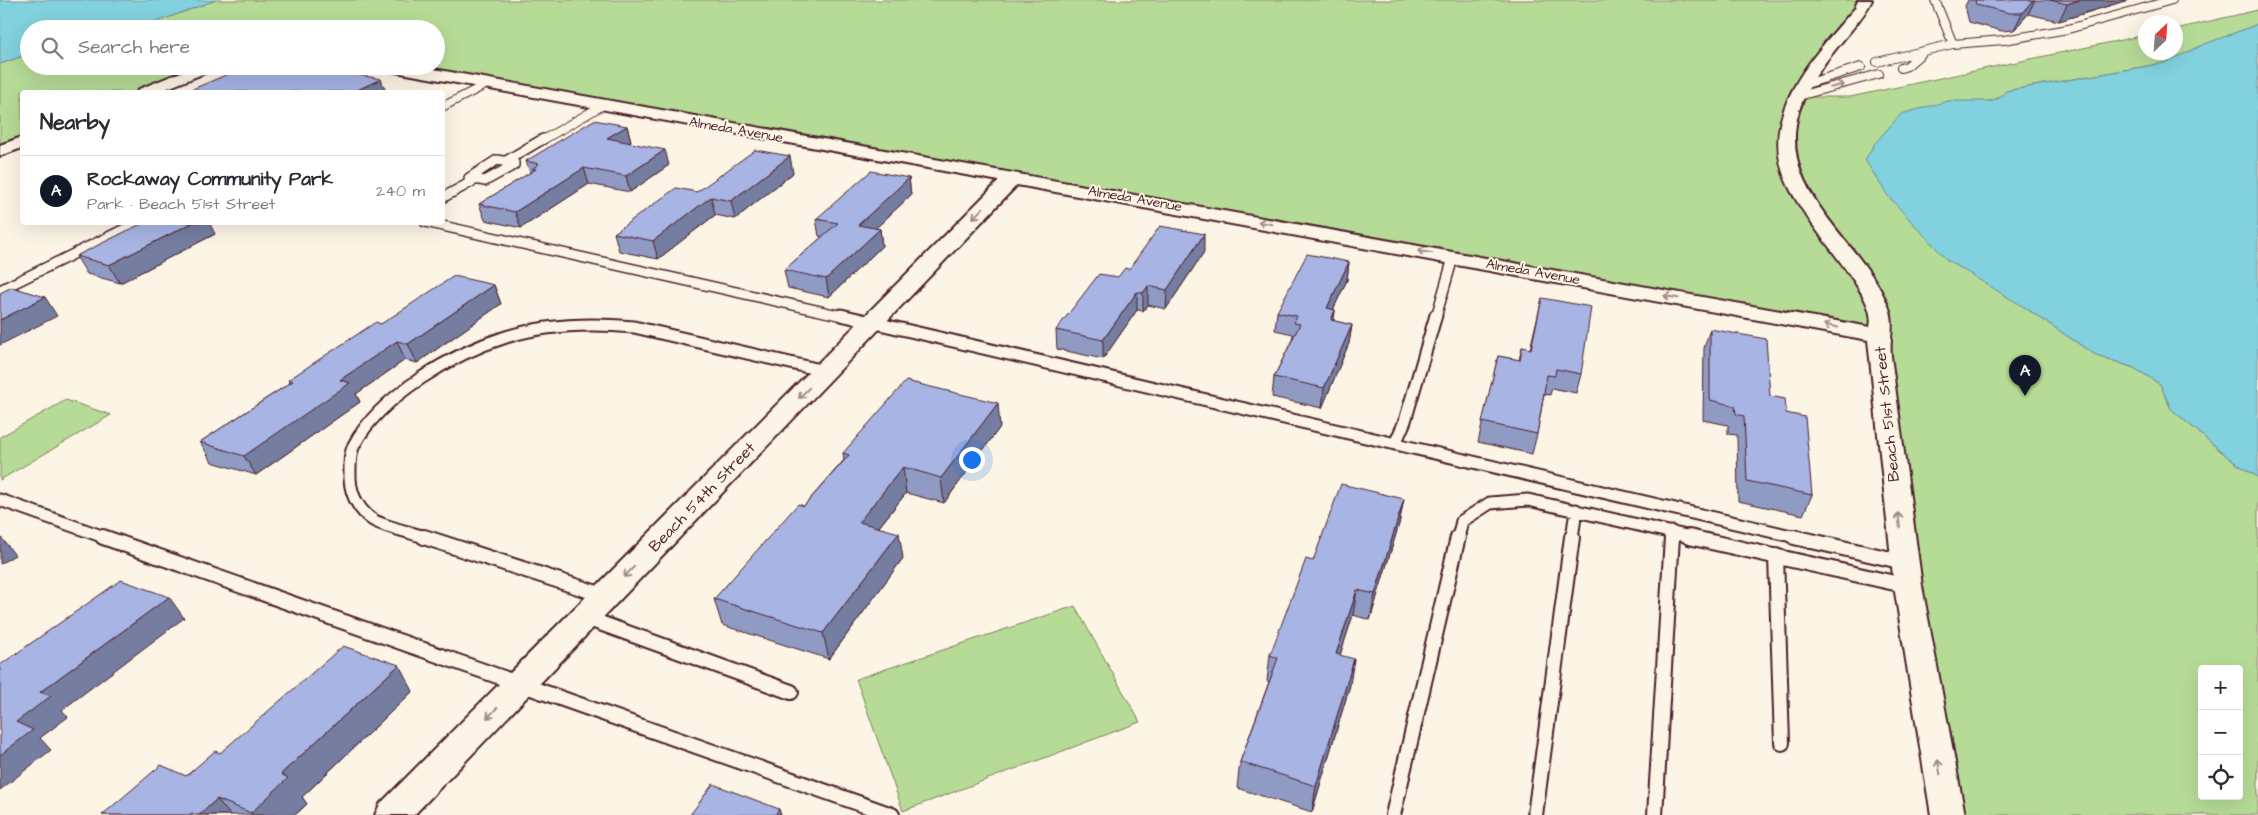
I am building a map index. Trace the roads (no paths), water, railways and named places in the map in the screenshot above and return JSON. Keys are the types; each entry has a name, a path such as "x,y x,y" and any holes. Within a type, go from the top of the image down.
{"street":[{"name":"Beach 51st Street","path":"1864,0 1861,9 1798,92 1788,124 1787,139 1791,172 1803,195 1866,285 1879,309 1883,323 1879,335 1880,363 1906,574 1948,815"},
{"path":"150,90 188,75"},
{"name":"Almeda Avenue","path":"438,75 1879,335"},
{"name":"Beach 54th Street","path":"392,815 1012,179"}],"lane":[{"path":"1935,0 1953,44"},
{"path":"1877,62 1922,53 1953,44 2004,40 2068,29 2172,0"},
{"path":"1901,68 1907,66 1922,53"},
{"path":"1798,92 1861,67"},
{"path":"1798,92 1879,74"},
{"path":"445,105 487,84"},
{"path":"445,196 475,180 487,180 514,165 514,163 506,161 603,105"},
{"path":"0,290 133,225"},
{"path":"438,225 872,322 1395,444 1906,574"},
{"path":"1395,444 1405,421 1453,258"},
{"path":"606,596 373,520 353,497 350,471 353,446 376,416 433,371 468,353 506,337 542,330 612,324 634,327 825,371"},
{"path":"0,500 892,815"},
{"path":"1393,815 1462,521 1490,503 1528,500 1776,556 1906,574"},
{"path":"1535,815 1576,510"},
{"path":"1655,815 1672,532"},
{"path":"1776,556 1782,743"},
{"path":"584,617 790,692"}],"water":[{"path":"0,0 216,0 162,20 20,20 20,57 0,64"},
{"path":"2258,24 2258,477 2234,462 2171,409 2160,384 2134,368 2094,354 2027,309 1947,260 1888,196 1865,160 1875,143 1901,114 1948,101 1993,101 2001,97 2006,91 2164,63 2170,60 2183,60 2183,54"}],"place":[{"name":"Rockaway Community Park","path":"2025,396"}]}
